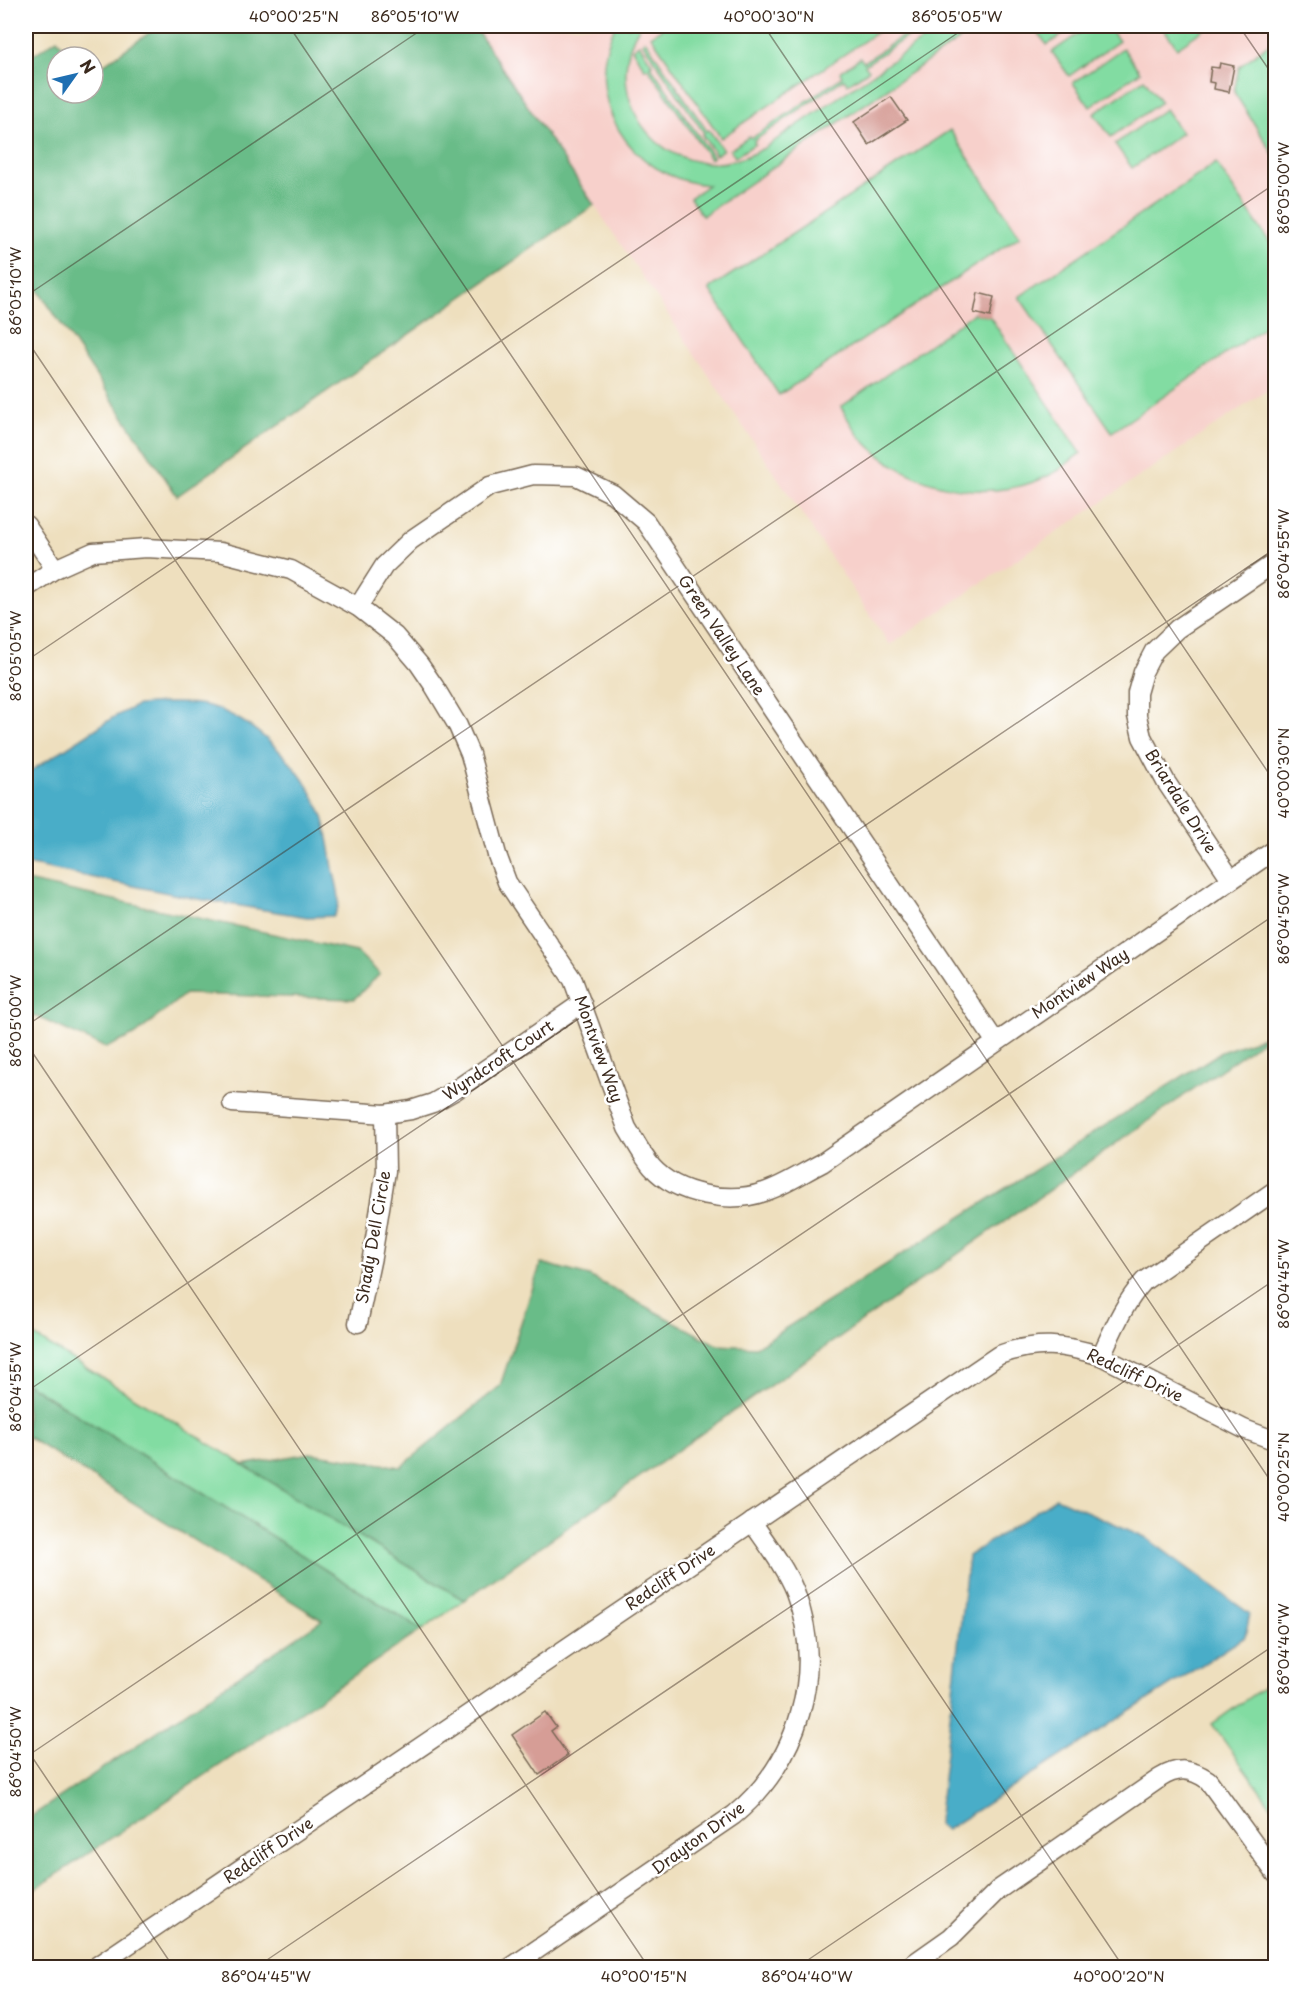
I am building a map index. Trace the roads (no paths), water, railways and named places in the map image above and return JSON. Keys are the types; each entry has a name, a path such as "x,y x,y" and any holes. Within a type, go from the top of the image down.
{"street":[{"name":"Green Valley Lane","path":"358,607 384,566 411,540 490,486 533,475 576,476 613,494 646,522 996,1041"},
{"path":"26,525 55,568"},
{"name":"Montview Way","path":"26,588 55,568 93,552 146,548 220,552 291,570 358,607 396,636 419,664 444,701 470,754 496,855 507,882 573,980 627,1128 653,1168 674,1183 695,1192 723,1197 743,1197 765,1192 822,1163 1275,849"},
{"name":"Briardale Drive","path":"1231,879 1166,782 1142,736 1137,717 1139,684 1154,651 1178,629 1275,562"},
{"name":"Wyndcroft Court","path":"231,1103 385,1114 411,1110 433,1103 454,1091 582,1003"},
{"name":"Shady Dell Circle","path":"358,1323 372,1257 386,1171 385,1114"},
{"path":"1101,1356 1122,1311 1144,1281 1275,1190"},
{"name":"Redcliff Drive","path":"94,1968 999,1355 1026,1347 1046,1345 1078,1349 1101,1356 1244,1429 1275,1441"},
{"name":"Drayton Drive","path":"510,1968 734,1815 770,1778 786,1751 804,1704 808,1664 807,1645 801,1610 795,1592 787,1575 752,1522"},
{"path":"906,1968 951,1936 998,1890 1160,1778 1180,1769 1197,1773 1208,1780 1275,1874"}],"water":[{"path":"198,704 227,713 261,735 291,764 314,797 324,820 338,893 338,905 334,916 307,917 192,898 26,864 26,774 114,717 138,705"},
{"path":"1056,1498 1145,1537 1250,1614 1245,1637 946,1830 938,1824 968,1556"}]}
